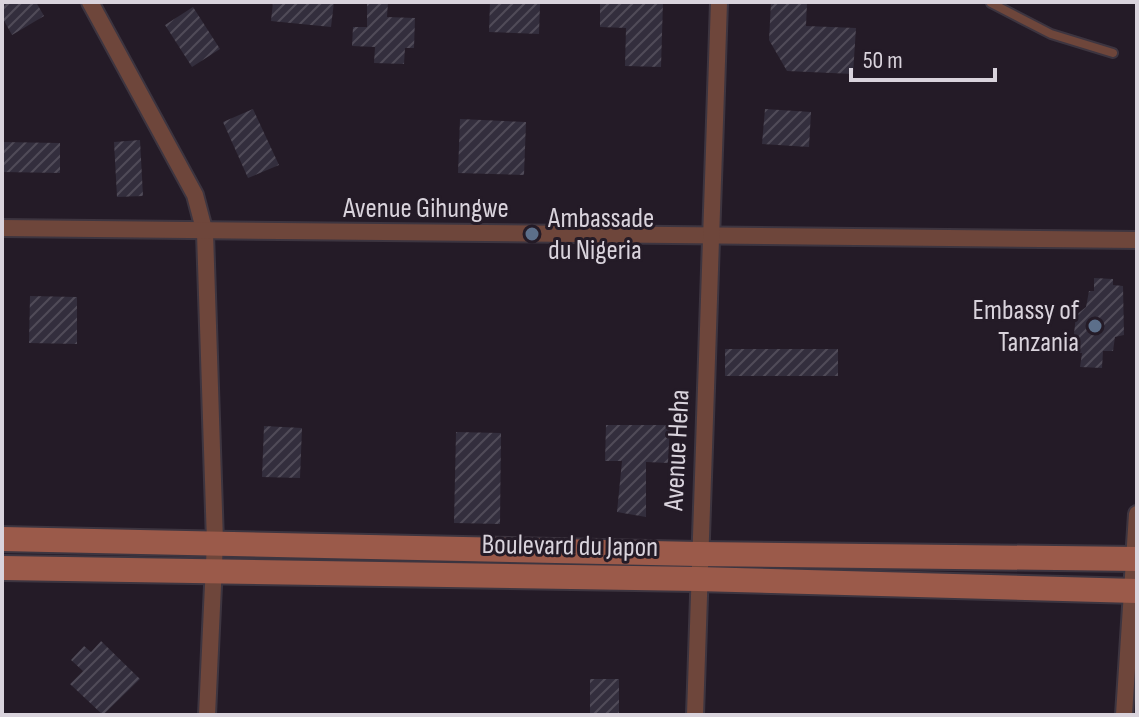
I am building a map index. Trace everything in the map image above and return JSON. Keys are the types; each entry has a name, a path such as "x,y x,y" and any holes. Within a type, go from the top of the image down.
{"main road":[{"name":"Boulevard du Japon","path":"2,539 698,554 1135,559"},
{"name":"Boulevard du Japon","path":"2,568 697,579 1135,591"}],"street":[{"path":"90,2 195,195 205,233 215,542 207,715"},
{"name":"Avenue Heha","path":"695,715 697,579 714,235 719,2"},
{"name":"Avenue Gihungwe","path":"2,228 205,233 1137,240"},
{"path":"1124,715 1135,591 1137,514"}],"lane":[{"path":"989,2 1051,34 1113,53"}],"building":[{"path":"2,2 36,2 44,16 12,35 2,17"},
{"path":"273,2 334,2 331,27 271,21"},
{"path":"367,2 388,2 387,17 415,18 414,48 405,48 404,64 374,63 375,47 352,46 353,27 367,27"},
{"path":"490,2 540,4 539,34 489,32"},
{"path":"600,2 663,2 661,67 625,66 626,28 600,27"},
{"path":"771,2 807,2 806,26 856,28 853,74 787,71 769,40"},
{"path":"193,7 220,49 192,67 165,25"},
{"path":"253,109 279,165 248,178 223,122"},
{"path":"765,109 811,112 809,147 762,144"},
{"path":"460,119 526,122 524,175 458,173"},
{"path":"140,140 143,196 117,197 114,142"},
{"path":"2,142 60,143 60,173 2,172"},
{"path":"1094,278 1113,279 1113,285 1123,286 1124,335 1115,337 1113,351 1103,351 1102,368 1080,367 1082,353 1072,353 1076,315 1086,307 1089,291 1094,291"},
{"path":"30,296 77,297 77,344 29,343"},
{"path":"725,349 838,349 838,376 725,376"},
{"path":"606,425 670,425 668,463 646,462 646,517 617,512 622,461 605,461"},
{"path":"264,426 302,428 300,478 262,477"},
{"path":"456,432 501,433 500,524 454,523"},
{"path":"101,641 140,679 103,715 70,684 83,671 71,660 84,646 91,652"},
{"path":"590,679 619,679 619,715 590,715"}],"place":[{"name":"Ambassade du Nigeria","path":"532,234"},
{"name":"Embassy of Tanzania","path":"1095,326"}]}
